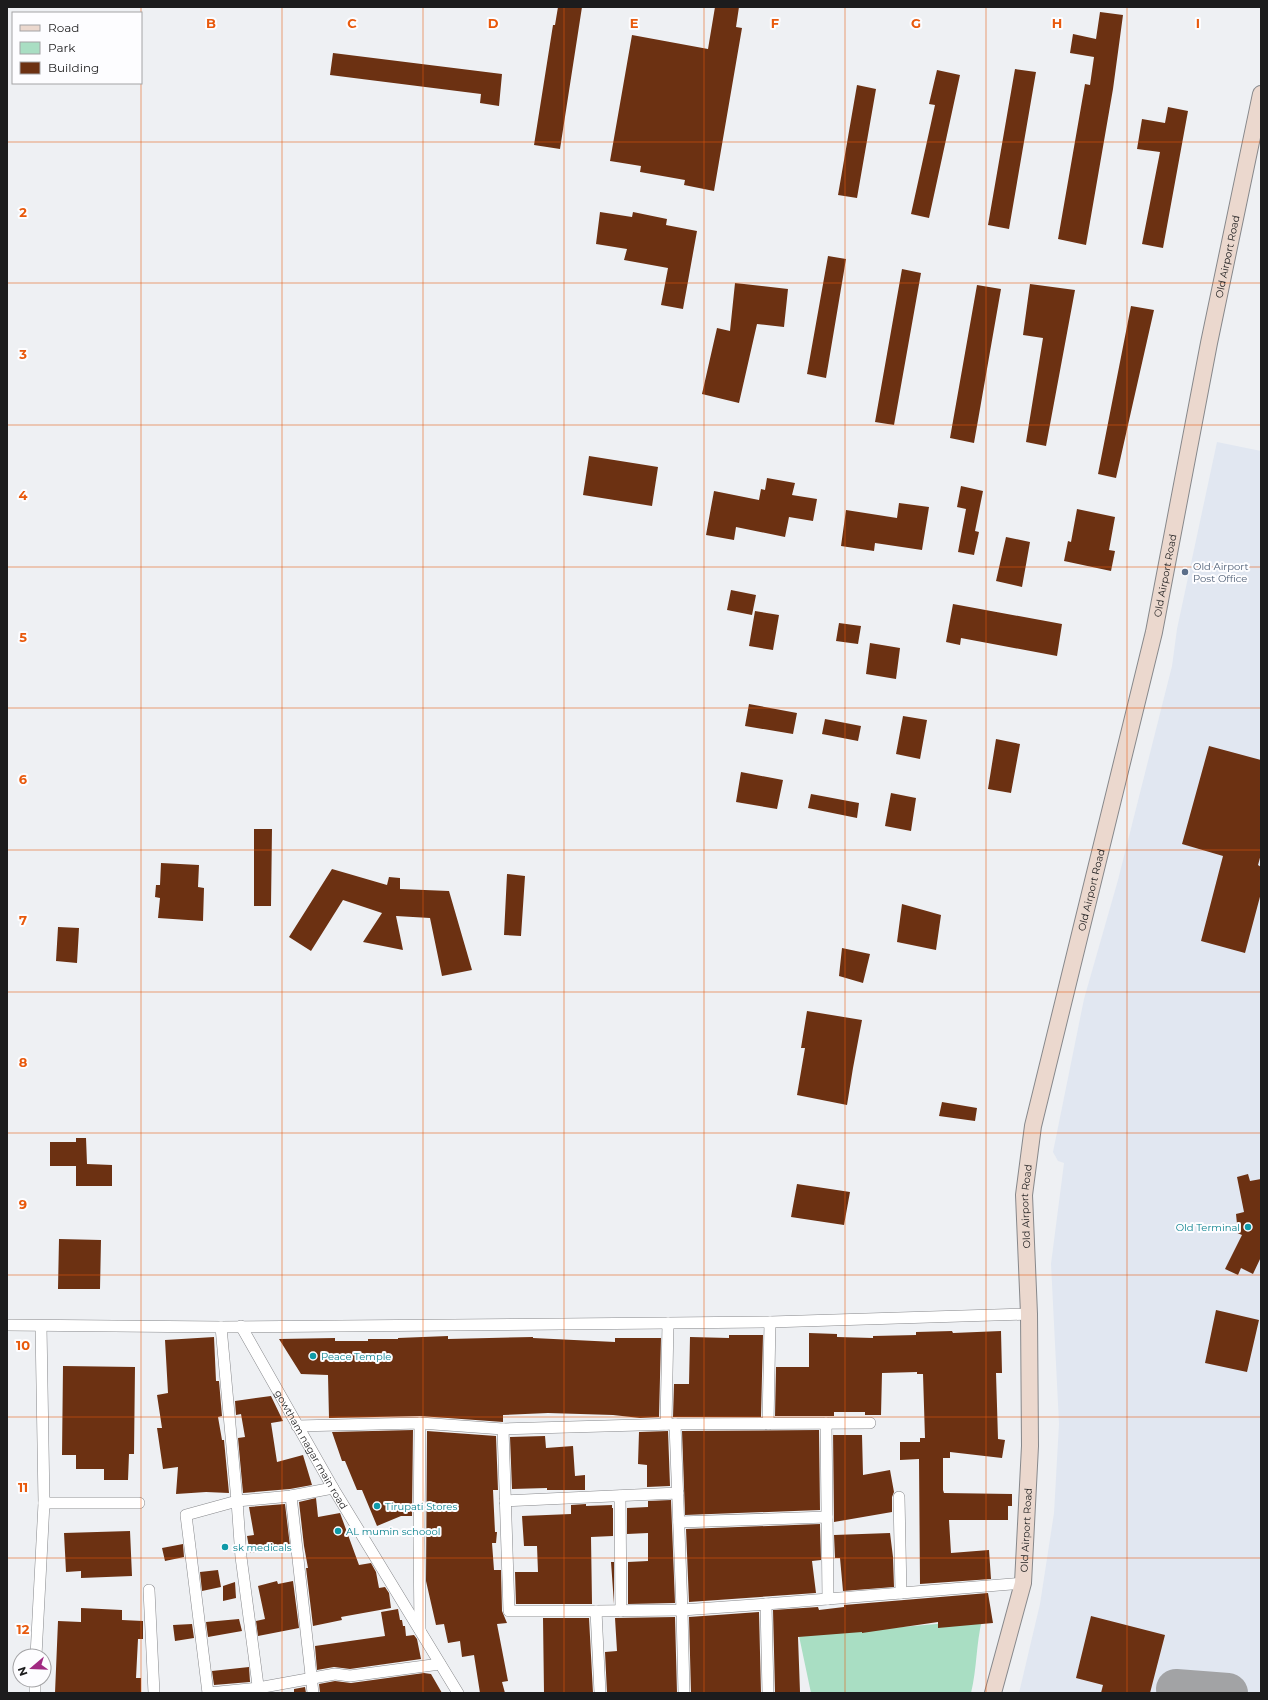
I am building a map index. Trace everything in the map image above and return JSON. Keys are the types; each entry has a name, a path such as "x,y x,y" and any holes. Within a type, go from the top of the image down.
{"main road":[{"name":"Old Airport Road","path":"993,1693 1023,1583 1030,1446 1029,1314 1024,1195 1033,1126 1154,632 1209,344 1261,94"}],"street":[{"path":"7,1325 221,1327 770,1322 1029,1314"},
{"path":"768,1424 770,1322"},
{"path":"668,1323 671,1424 678,1493 684,1693"},
{"path":"36,1648 44,1503 41,1326"},
{"name":"gowtham nagar main road","path":"242,1326 333,1488 458,1693"},
{"path":"221,1327 242,1565 259,1690"},
{"path":"420,1423 420,1630"},
{"path":"297,1426 420,1423 503,1428 671,1424 870,1423"},
{"path":"826,1423 828,1599"},
{"path":"503,1428 509,1611 682,1610 1023,1583"},
{"path":"333,1488 291,1496 237,1501 186,1515 208,1693 259,1690 335,1674 350,1676 440,1664"},
{"path":"505,1501 678,1493"},
{"path":"291,1496 313,1693"},
{"path":"620,1496 621,1611"},
{"path":"899,1497 902,1593"},
{"path":"44,1503 139,1503"},
{"path":"679,1522 826,1517"},
{"path":"149,1590 154,1693"},
{"path":"766,1604 768,1693"},
{"path":"596,1611 600,1693"}],"shaded area":[{"path":"1217,442 1261,451 1261,1693 1019,1693 1040,1604 1054,1513 1059,1424 1051,1264 1064,1163 1058,1161 1053,1152 1084,999 1118,880 1172,666 1177,629"}],"green space":[{"path":"982,1620 971,1693 811,1693 799,1636"}],"building":[{"path":"558,7 582,7 560,149 534,145 553,25 555,25"},
{"path":"715,7 739,7 736,27 742,28 714,191 684,185 685,180 640,172 641,166 610,161 632,35 708,49"},
{"path":"1100,12 1123,15 1113,89 1086,245 1058,239 1085,84 1090,85 1094,57 1070,53 1073,34 1096,39"},
{"path":"333,53 502,74 499,106 480,103 481,94 330,75"},
{"path":"1015,69 1036,72 1009,229 988,225"},
{"path":"937,70 960,75 929,218 911,214 935,105 929,104"},
{"path":"857,85 876,89 857,198 838,195"},
{"path":"1168,107 1188,111 1163,248 1142,244 1160,152 1137,149 1142,119 1165,123"},
{"path":"600,212 632,217 633,212 667,219 666,225 697,231 683,309 661,305 668,268 624,260 627,249 596,244"},
{"path":"828,256 846,259 826,378 807,374"},
{"path":"902,269 921,273 894,425 875,422"},
{"path":"735,283 788,289 784,327 757,324 739,403 702,394 717,328 730,331"},
{"path":"1030,284 1075,290 1046,446 1026,442 1043,338 1023,335"},
{"path":"977,285 1001,289 974,443 950,438"},
{"path":"1131,306 1154,310 1116,478 1098,474"},
{"path":"589,456 658,467 652,506 583,495"},
{"path":"767,478 795,483 792,495 817,499 813,521 789,517 785,537 736,527 734,540 706,535 714,491 759,500 761,489 765,490"},
{"path":"961,486 983,491 975,531 979,532 974,555 958,552 966,509 957,507"},
{"path":"899,503 929,507 922,550 875,543 874,551 841,546 846,510 897,518"},
{"path":"1077,509 1115,517 1109,550 1115,551 1111,571 1064,561 1068,541 1071,542"},
{"path":"1006,537 1030,542 1022,587 996,581"},
{"path":"731,590 756,595 752,615 727,610"},
{"path":"953,604 1062,624 1057,656 961,638 960,645 946,642"},
{"path":"755,611 779,615 773,650 749,646"},
{"path":"839,623 861,626 858,644 836,641"},
{"path":"870,643 900,648 896,679 866,674"},
{"path":"749,704 797,713 793,734 745,726"},
{"path":"903,716 927,720 920,759 896,754"},
{"path":"825,719 861,726 858,741 822,734"},
{"path":"996,739 1020,744 1011,793 988,789"},
{"path":"1209,746 1261,760 1261,854 1258,865 1261,867 1261,893 1245,953 1201,941 1223,856 1182,844"},
{"path":"741,772 783,780 777,809 736,802"},
{"path":"891,793 916,798 911,831 885,826"},
{"path":"811,794 859,803 857,818 808,808"},
{"path":"254,829 272,829 271,906 254,906"},
{"path":"161,863 199,865 198,887 204,888 203,921 158,918 160,898 155,897 156,885 160,885"},
{"path":"332,869 387,885 389,877 400,878 400,889 449,891 472,970 442,976 430,918 396,916 403,950 363,942 382,913 343,900 311,951 289,937"},
{"path":"507,874 525,876 521,936 504,935"},
{"path":"902,904 941,915 936,950 897,942"},
{"path":"58,927 79,928 77,963 56,961"},
{"path":"842,948 870,954 863,983 839,976"},
{"path":"807,1011 862,1020 847,1105 797,1095 805,1048 801,1048"},
{"path":"942,1102 977,1108 975,1121 939,1116"},
{"path":"76,1138 86,1138 87,1164 112,1165 112,1186 76,1186 76,1166 50,1166 50,1142 76,1142"},
{"name":"Old Terminal","path":"1248,1174 1250,1181 1261,1179 1261,1257 1253,1274 1241,1268 1238,1275 1225,1269 1242,1235 1233,1231 1237,1224 1236,1214 1244,1212 1237,1177"},
{"path":"797,1184 850,1192 844,1225 791,1217"},
{"path":"59,1239 101,1240 100,1289 58,1289"},
{"path":"1216,1310 1259,1320 1247,1372 1205,1363"},
{"path":"952,1331 953,1333 1001,1331 1002,1373 996,1373 998,1439 1005,1440 1002,1458 950,1452 950,1458 943,1458 944,1493 1012,1494 1012,1506 1008,1506 1008,1520 949,1520 951,1553 989,1550 991,1579 920,1584 919,1459 900,1460 900,1442 920,1442 920,1438 925,1438 923,1374 917,1374 917,1372 882,1373 881,1415 865,1415 865,1412 834,1412 834,1416 775,1416 776,1367 809,1367 809,1333 837,1334 837,1337 873,1338 873,1336 916,1335 916,1332"},
{"path":"729,1335 763,1335 761,1417 673,1417 674,1384 689,1384 690,1337 729,1338"},
{"path":"448,1336 448,1339 533,1337 615,1342 615,1338 661,1338 659,1417 640,1418 613,1415 548,1413 503,1415 503,1422 420,1416 329,1418 328,1375 301,1374 279,1339 335,1338 335,1341 368,1341 368,1339"},
{"path":"214,1337 216,1381 219,1381 222,1416 218,1417 222,1440 224,1440 229,1493 206,1492 176,1494 178,1467 163,1469 157,1428 162,1428 157,1395 168,1393 165,1340"},
{"path":"63,1366 135,1367 134,1454 129,1454 128,1480 104,1480 104,1469 76,1469 76,1455 62,1455"},
{"path":"271,1396 283,1421 271,1423 277,1462 303,1455 312,1485 290,1489 243,1493 238,1438 245,1437 241,1414 236,1415 235,1401"},
{"path":"413,1430 412,1516 401,1516 377,1526 362,1490 357,1490 345,1461 342,1461 332,1432"},
{"path":"819,1430 820,1510 685,1515 682,1431"},
{"path":"427,1431 496,1436 498,1490 493,1490 495,1532 497,1532 496,1543 492,1543 494,1570 501,1570 502,1611 507,1623 497,1624 508,1681 502,1682 505,1693 480,1693 474,1655 462,1657 460,1641 448,1643 444,1624 436,1625 426,1581"},
{"path":"668,1431 670,1486 647,1487 647,1465 638,1464 639,1432"},
{"path":"833,1435 862,1435 863,1475 890,1470 894,1492 892,1497 892,1512 834,1522"},
{"path":"545,1436 546,1448 573,1446 575,1476 585,1475 585,1490 547,1490 547,1488 512,1489 510,1437"},
{"path":"316,1498 318,1517 340,1513 359,1565 371,1563 376,1572 379,1588 385,1587 389,1593 391,1608 341,1617 342,1620 313,1626 306,1568 308,1568 299,1502"},
{"path":"671,1500 675,1603 628,1604 628,1562 648,1561 648,1533 627,1534 627,1508 648,1507 648,1501"},
{"path":"285,1504 290,1546 250,1553 247,1536 254,1535 249,1507"},
{"path":"586,1504 586,1506 612,1505 613,1508 613,1536 591,1537 592,1604 516,1604 515,1572 538,1572 537,1546 524,1546 522,1516 571,1514 571,1505"},
{"path":"820,1524 821,1560 812,1561 816,1593 689,1602 686,1529"},
{"path":"130,1531 132,1576 81,1578 81,1571 66,1572 64,1533"},
{"path":"890,1533 893,1557 894,1587 843,1591 840,1558 835,1558 834,1535"},
{"path":"183,1544 184,1557 165,1561 162,1548"},
{"path":"611,1562 614,1562 614,1604"},
{"path":"218,1570 221,1587 202,1591 200,1572"},
{"path":"277,1581 278,1584 293,1581 299,1628 258,1636 256,1621 265,1619 258,1586"},
{"path":"235,1582 236,1598 223,1601 223,1586"},
{"path":"988,1593 993,1623 938,1628 938,1622 862,1633 798,1637 800,1692 775,1693 773,1610 818,1607 819,1610 844,1607 844,1605"},
{"path":"81,1608 122,1610 122,1620 143,1621 143,1639 138,1639 136,1678 141,1678 141,1693 55,1693 58,1621 81,1622"},
{"path":"398,1609 400,1620 402,1620 403,1626 405,1626 406,1636 414,1635 417,1639 421,1659 350,1669 334,1667 317,1670 315,1646 385,1636 381,1612"},
{"path":"759,1612 761,1693 691,1693 689,1617"},
{"path":"1091,1616 1165,1635 1150,1693 1101,1693 1103,1685 1076,1678"},
{"path":"675,1617 677,1693 607,1693 605,1652 617,1651 615,1618"},
{"path":"543,1618 589,1618 593,1693 544,1693"},
{"path":"239,1619 242,1631 208,1637 206,1622"},
{"path":"192,1624 194,1638 175,1641 173,1625"},
{"path":"249,1667 250,1682 214,1685 212,1671"},
{"path":"424,1673 431,1674 442,1693 320,1693 319,1684 335,1681 351,1683"},
{"path":"305,1687 306,1693 294,1693 294,1689"}],"taxiway":[{"path":"1176,1689 1228,1693"}],"place":[{"name":"Old Airport Post Office","path":"1185,572"},
{"name":"Old Terminal","path":"1248,1227"},
{"name":"Peace Temple","path":"313,1356"},
{"name":"Tirupati Stores","path":"377,1506"},
{"name":"AL mumin schoool","path":"338,1531"},
{"name":"sk medicals","path":"225,1547"}]}
